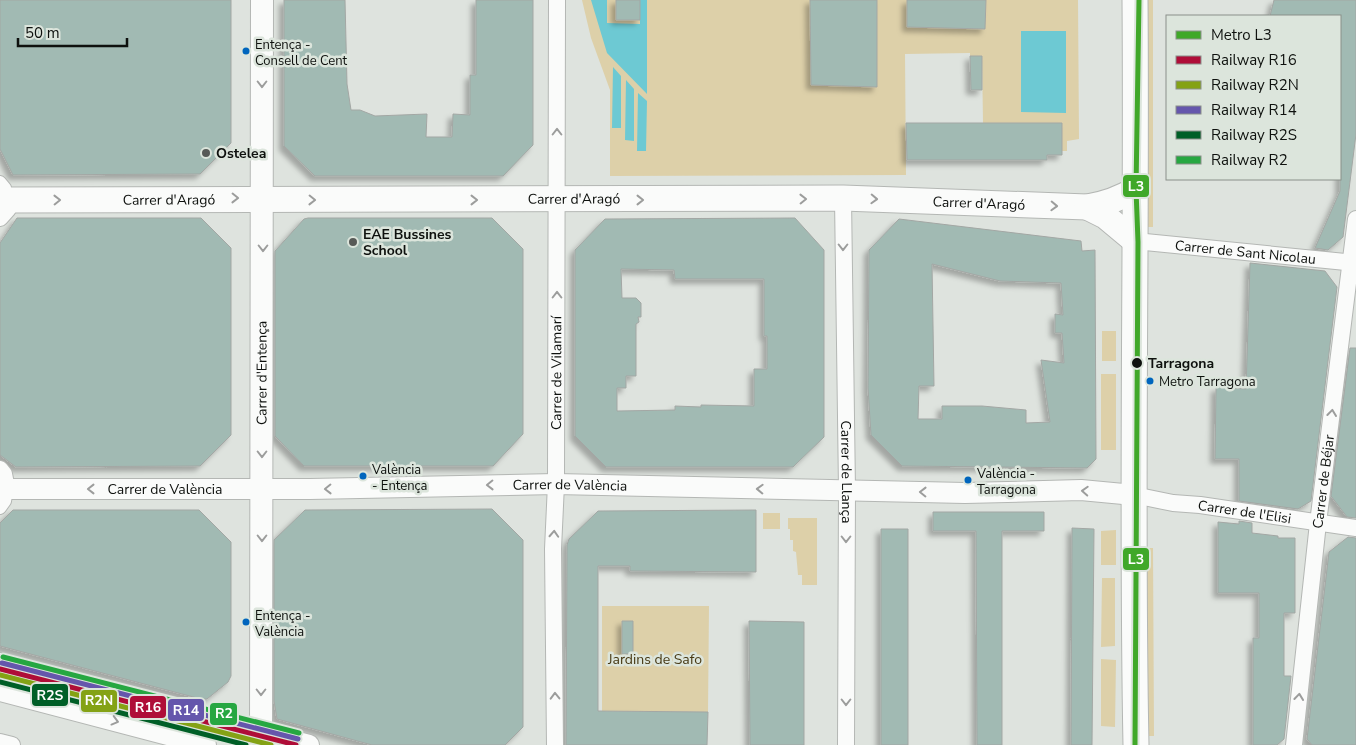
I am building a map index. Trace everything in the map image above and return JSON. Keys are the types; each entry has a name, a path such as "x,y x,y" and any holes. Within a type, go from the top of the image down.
{"main road":[{"name":"Carrer d'Entença","path":"261,738 262,0"},
{"path":"1135,0 1134,495 1136,745"},
{"name":"Carrer d'Aragó","path":"2,200 843,198 1087,207 1103,205 1119,199 1136,189"},
{"path":"1087,207 1105,216 1135,241"}],"street":[{"name":"Carrer de Vilamarí","path":"555,745 553,549 556,484 557,0"},
{"name":"Carrer de Llança","path":"843,198 847,490 846,745"},
{"name":"Carrer de Béjar","path":"1294,745 1318,523 1353,262 1356,220"},
{"name":"Carrer de Sant Nicolau","path":"1135,241 1353,262"},
{"path":"0,469 4,474 3,489 5,501 0,508"},
{"name":"Carrer de València","path":"3,489 262,489 556,484 965,493 1082,490 1134,495"},
{"name":"Carrer de l'Elisi","path":"1134,495 1173,503 1200,505 1356,528"},
{"path":"0,663 261,738 309,745"},
{"path":"0,691 206,745"},
{"path":"0,742 12,745"}],"green space":[{"path":"582,0 1078,0 1079,139 1067,141 1067,151 1062,151 1061,123 983,123 982,56 970,56 970,53 905,54 906,175 610,176 610,90 591,38"},
{"path":"1148,0 1153,0 1153,227 1147,227"},
{"path":"1102,331 1116,331 1116,361 1102,361"},
{"path":"1101,374 1116,374 1116,450 1101,450"},
{"path":"763,513 780,513 780,529 763,529"},
{"path":"788,518 817,518 817,585 802,585 802,575 798,575 796,552 793,551 793,540 790,540"},
{"path":"1116,530 1116,565 1101,565 1101,531"},
{"path":"1147,548 1153,548 1154,736 1147,736"},
{"path":"1102,578 1115,578 1115,646 1101,647"},
{"name":"Jardins de Safo","path":"602,606 709,606 708,712 602,711"},
{"path":"1101,659 1116,660 1115,727 1101,726"}],"water":[{"path":"591,0 607,0 607,23 640,24 640,0 647,0 647,94 607,53"},
{"path":"1021,31 1066,31 1066,113 1021,112"},
{"path":"613,67 621,76 621,128 612,128"},
{"path":"626,80 634,89 634,141 625,140"},
{"path":"638,93 647,101 646,151 637,151"}],"building":[{"path":"0,0 231,0 231,143 200,174 13,175 0,149"},
{"path":"284,0 345,0 347,84 351,110 360,110 375,116 427,114 426,137 452,137 453,114 470,115 470,75 476,75 476,0 533,0 533,145 503,176 315,176 284,146"},
{"path":"616,0 640,0 640,20 616,20"},
{"path":"810,0 877,0 877,87 811,85"},
{"path":"907,0 986,0 985,29 907,27"},
{"path":"1274,0 1356,0 1356,134 1343,237 1328,250 1315,248 1340,191 1341,15 1270,15"},
{"path":"970,56 982,56 982,90 971,90"},
{"path":"906,123 1062,123 1062,155 1047,155 1047,160 907,160"},
{"path":"17,218 201,218 231,248 231,435 200,466 16,467 0,455 0,243"},
{"path":"492,218 523,249 523,434 493,466 304,466 275,436 275,251 304,219"},
{"path":"795,218 824,250 824,437 793,467 606,467 575,436 575,250 605,219","holes":["621,269 674,270 675,279 764,279 764,336 767,336 767,369 754,369 754,406 701,405 701,407 675,406 675,410 617,411 617,388 626,388 626,376 636,376 636,324 639,322 638,317 641,317 641,303 636,298 622,298"]},
{"path":"899,219 1081,241 1082,251 1095,250 1096,459 1087,468 902,466 871,435 868,388 869,250","holes":["932,264 1000,281 1061,283 1063,315 1055,314 1055,333 1062,333 1064,363 1041,360 1050,422 1026,423 1026,410 982,406 942,406 942,419 918,419 919,386 934,386"]},
{"path":"1250,263 1325,271 1337,287 1311,501 1298,509 1239,501 1239,459 1215,459 1216,387 1246,389"},
{"path":"1350,348 1356,348 1356,518 1347,517 1331,496"},
{"path":"492,509 523,540 523,727 505,745 372,745 277,719 274,701 274,540 305,510"},
{"path":"13,510 199,510 231,542 231,676 228,682 207,699 201,699 0,646 0,523"},
{"path":"756,510 756,572 630,571 630,566 598,566 598,711 708,712 707,745 566,745 567,545 569,539 598,511"},
{"path":"933,512 1044,512 1044,531 1002,531 1002,745 977,745 976,531 933,531"},
{"path":"1239,521 1252,523 1252,533 1278,536 1278,538 1295,538 1295,613 1284,613 1284,676 1291,676 1284,739 1277,745 1253,745 1253,638 1259,638 1259,593 1218,593 1218,522 1239,524"},
{"path":"1072,528 1094,529 1092,745 1071,745"},
{"path":"881,529 908,529 908,745 881,745"},
{"path":"1348,537 1356,538 1356,745 1312,745 1307,739 1329,552"},
{"path":"622,621 633,621 633,654 622,654"},
{"path":"749,621 804,622 804,745 750,745"}],"metro line":[{"name":"L3","path":"1135,745 1138,242 1136,189 1139,0"}],"rail line":[{"name":"R2","path":"3,657 299,733"},
{"name":"R14","path":"2,663 298,739"},
{"name":"R16","path":"0,669 296,745"},
{"name":"R2N","path":"0,675 271,745"},
{"name":"R2S","path":"0,682 246,745"}],"place":[{"name":"Entença - Consell de Cent","path":"246,51"},
{"name":"Ostelea","path":"206,153"},
{"name":"EAE Bussines School","path":"353,242"},
{"name":"Tarragona","path":"1137,363"},
{"name":"Metro Tarragona","path":"1150,381"},
{"name":"València - Entença","path":"363,476"},
{"name":"València - Tarragona","path":"968,480"},
{"name":"Entença - València","path":"246,622"}]}
